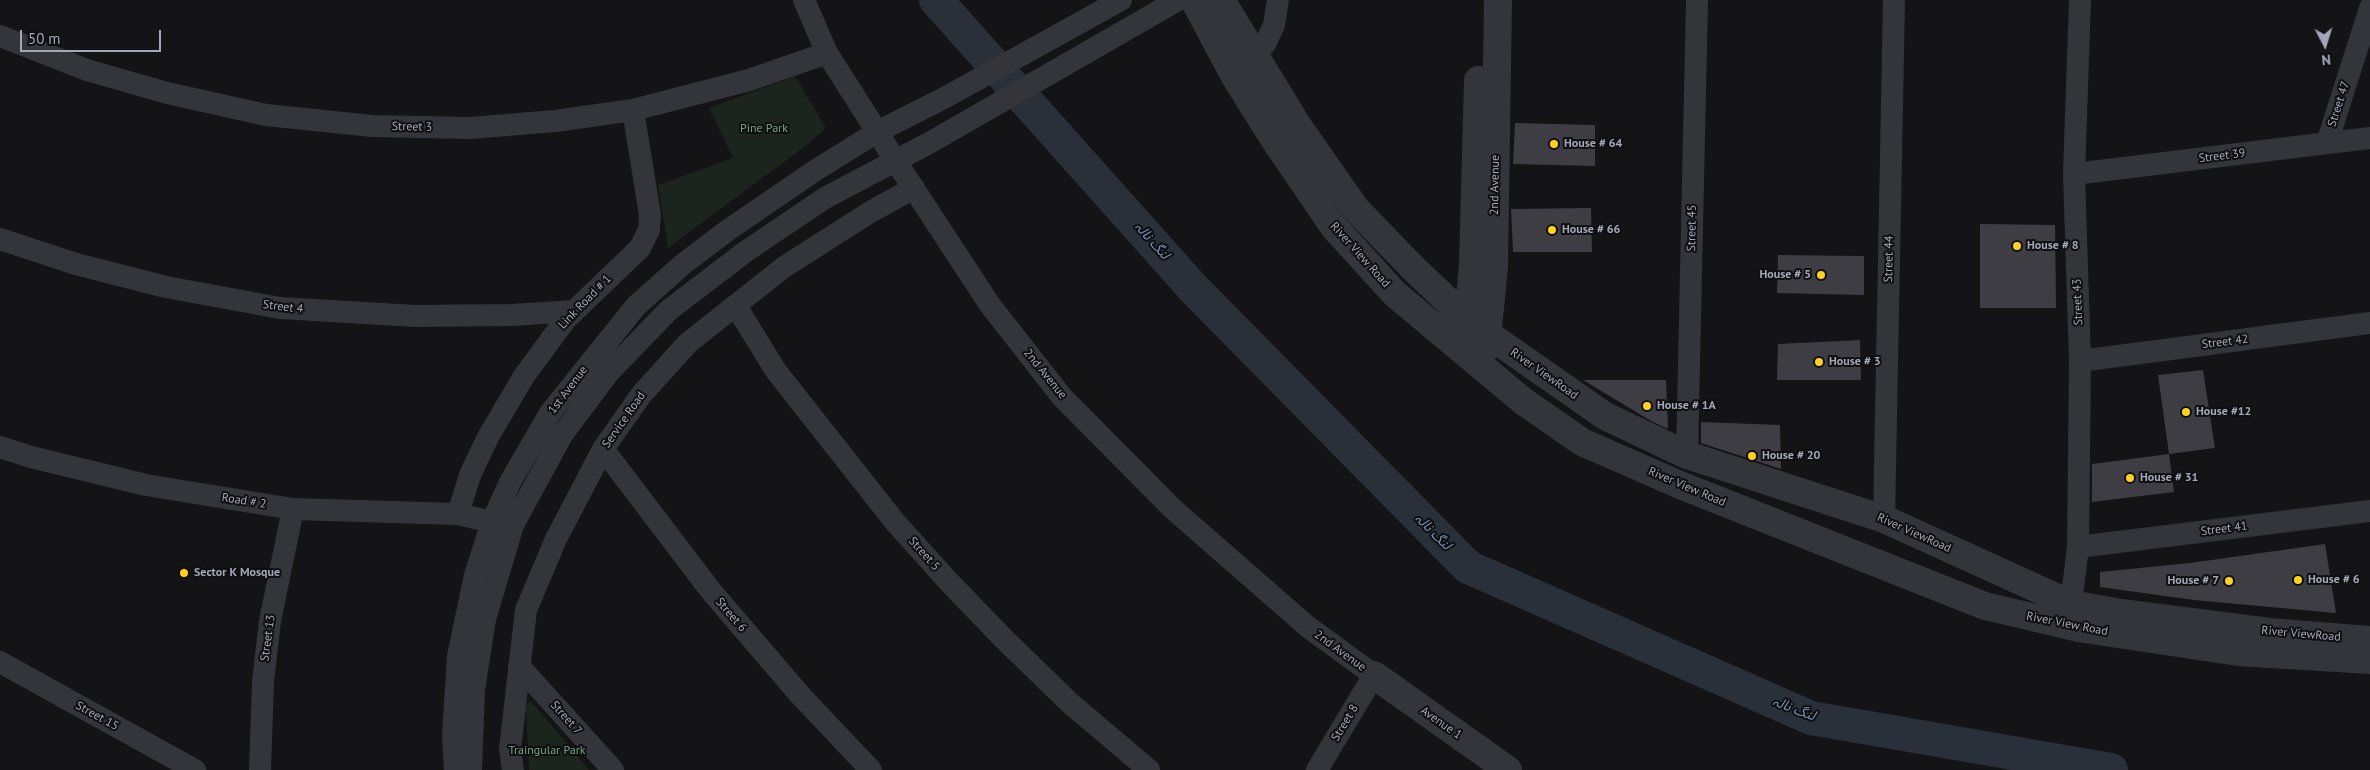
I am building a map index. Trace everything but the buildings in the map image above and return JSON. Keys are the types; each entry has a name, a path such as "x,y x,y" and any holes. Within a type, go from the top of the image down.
{"street":[{"name":"2nd Avenue","path":"804,0 827,53 895,160 990,305 1062,397 1173,509 1308,626 1374,675"},
{"name":"1st Avenue","path":"455,770 453,735 458,656 475,575 492,522 510,482 550,413 636,306 682,265 728,230 877,132 1121,0"},
{"path":"1221,0 1298,126 1356,209 1413,268 1479,328"},
{"path":"1253,54 1265,44 1274,26 1278,0"},
{"name":"2nd Avenue","path":"1479,328 1480,0"},
{"name":"2nd Avenue","path":"1474,361 1479,328 1494,267 1498,0"},
{"name":"Street 45","path":"1687,455 1697,0"},
{"name":"Street 44","path":"1884,519 1894,0"},
{"name":"Street 43","path":"2071,604 2078,547 2080,361 2074,174 2080,0"},
{"name":"1st Avenue","path":"471,770 474,690 485,619 513,525 562,435 610,371 670,310 745,252 825,198 1180,2"},
{"name":"River View Road","path":"1180,2 1239,83 1274,139 1334,227 1395,294 1523,401 1582,442 1680,485 1986,606 2078,628 2238,652 2370,660"},
{"name":"Street 47","path":"2327,143 2370,8"},
{"name":"Street 3","path":"0,36 87,70 167,93 266,115 372,126 470,128 555,121 632,110 749,80 827,53"},
{"name":"Link Road # 1","path":"458,514 470,475 488,437 524,376 574,311 640,248 649,230 650,215 632,110"},
{"name":"Street 39","path":"2074,174 2370,138"},
{"name":"Service Road","path":"513,770 510,749 526,610 556,539 603,449 641,395 688,343 784,268 872,211 914,188"},
{"name":"Street 4","path":"0,239 76,264 166,287 280,308 415,316 512,315 574,311"},
{"name":"Street 5","path":"736,306 776,371 901,529 1004,639 1071,704 1149,770"},
{"name":"Street 42","path":"2080,361 2370,323"},
{"name":"River ViewRoad","path":"1479,328 1605,416 1687,455 1884,519 2071,604 2120,614 2261,631 2370,640"},
{"name":"Road # 2","path":"0,447 31,457 146,485 293,509 458,514 492,522"},
{"name":"Street 6","path":"603,449 711,591 800,695 871,770"},
{"name":"Street 13","path":"260,770 263,682 270,622 293,509"},
{"name":"Street 41","path":"2078,547 2370,511"},
{"name":"Street 15","path":"0,662 195,770"},
{"name":"Street 7","path":"519,666 613,770"},
{"name":"Street 8","path":"1316,770 1374,675"},
{"name":"Avenue 1","path":"1374,675 1508,770"}],"green space":[{"name":"Pine Park","path":"795,76 826,128 807,145 668,248 658,185 733,158 709,108"},
{"name":"Traingular Park","path":"532,702 589,770 529,770 526,709 527,703"}],"waterway":[{"name":"لنگ نالہ","path":"936,0 1193,288 1468,567 1811,718 2111,770"}],"place":[{"name":"House # 64","path":"1554,144"},
{"name":"House # 66","path":"1552,230"},
{"name":"House # 8","path":"2017,246"},
{"name":"House # 5","path":"1821,275"},
{"name":"House # 3","path":"1819,362"},
{"name":"House # 1A","path":"1647,406"},
{"name":"House #12","path":"2186,412"},
{"name":"House # 20","path":"1752,456"},
{"name":"House # 31","path":"2130,478"},
{"name":"Sector K Mosque","path":"184,573"},
{"name":"House # 6","path":"2298,580"},
{"name":"House # 7","path":"2229,581"}]}
